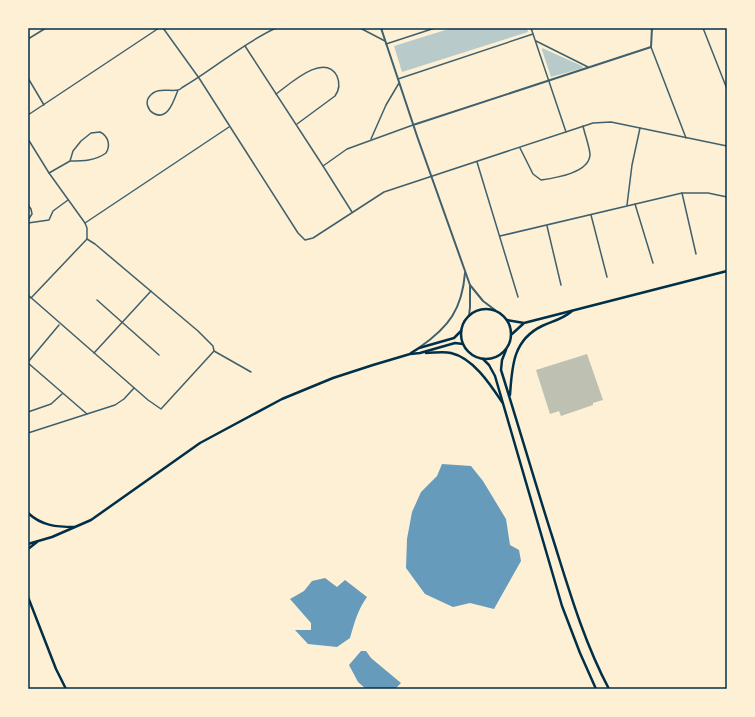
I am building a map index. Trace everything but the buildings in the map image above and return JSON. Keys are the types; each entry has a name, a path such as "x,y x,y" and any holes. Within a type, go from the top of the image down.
{"main road":[{"path":"507,320 524,323 727,272"},
{"path":"506,350 495,357 483,358 471,354 463,344 462,331 463,325 469,316 481,309 495,310 502,314 510,324 512,334 511,340 502,360 501,370 573,603 591,651 609,689"},
{"path":"510,398 514,357 522,342 540,327 565,317 573,310"},
{"path":"512,334 524,323"},
{"path":"410,354 419,348 454,338 462,331"},
{"path":"420,353 455,344 463,344"},
{"path":"28,544 77,527 91,520 200,443 282,399 333,378 410,354 445,352 457,355 486,378 504,404"},
{"path":"483,358 495,376 562,606 596,689"},
{"path":"28,513 38,521 46,524 77,527"},
{"path":"28,549 39,541"},
{"path":"28,597 56,669 66,689"}],"street":[{"path":"28,39 46,28"},
{"path":"28,116 159,28"},
{"path":"163,28 199,78 298,233 305,240 310,240 384,192 583,126 602,122 611,122 727,146"},
{"path":"178,90 173,103 167,112 158,115 154,114 149,109 147,102 151,95 164,90 178,90 199,78 245,46 276,28"},
{"path":"360,28 386,43 435,28"},
{"path":"381,28 413,125 470,285 483,301 495,310"},
{"path":"531,28 566,132"},
{"path":"652,28 651,47 686,138"},
{"path":"704,28 727,89"},
{"path":"398,79 533,34"},
{"path":"536,41 588,67"},
{"path":"245,46 352,212"},
{"path":"323,166 347,149 371,139 651,47"},
{"path":"276,94 317,67 328,67 334,71 338,79 339,91 335,96 296,124"},
{"path":"28,78 44,105"},
{"path":"371,139 386,105 399,83"},
{"path":"520,148 533,174 541,180 563,177 582,168 588,162 590,154 583,126"},
{"path":"84,223 229,127"},
{"path":"627,206 632,165 640,128"},
{"path":"49,173 70,161 100,158 109,148 105,135 100,132 91,133 81,141 73,151 70,161"},
{"path":"28,139 49,173 87,228 87,239 31,298"},
{"path":"476,162 518,297"},
{"path":"500,236 682,193 708,193 727,197"},
{"path":"682,193 696,254"},
{"path":"28,222 49,220 52,212 68,200"},
{"path":"635,204 653,263"},
{"path":"28,205 31,208 32,214 28,222"},
{"path":"591,215 607,277"},
{"path":"547,226 562,285"},
{"path":"28,295 134,388 157,407 162,409 213,352 213,346 198,331 151,291 87,239"},
{"path":"419,348 441,331 450,321 461,298 464,286 465,271"},
{"path":"469,316 470,285"},
{"path":"94,353 151,291"},
{"path":"97,300 159,354"},
{"path":"60,324 28,362 62,394 87,414"},
{"path":"213,352 251,372"},
{"path":"28,433 115,405 124,399 134,388"},
{"path":"28,412 51,404 62,394"}],"shaded area":[{"path":"452,28 527,28 528,32 402,72 394,46"},
{"path":"542,48 582,66 583,68 551,77"}],"water":[{"path":"442,464 471,466 483,481 506,519 510,545 519,550 521,561 494,609 470,603 453,607 425,594 406,568 407,539 412,512 421,492 437,476"},
{"path":"325,578 337,587 345,580 367,597 359,612 350,638 337,647 308,644 295,630 311,630 311,623 290,599 304,591 312,581"},
{"path":"361,651 366,651 371,658 401,683 395,689 366,689 358,682 349,665"}]}
